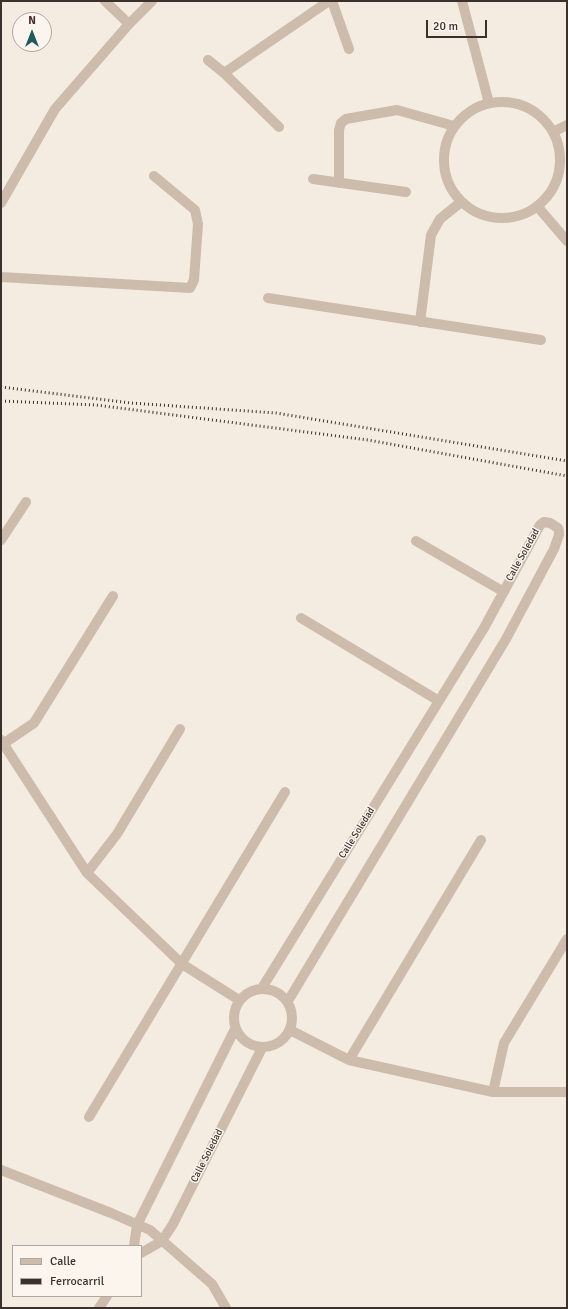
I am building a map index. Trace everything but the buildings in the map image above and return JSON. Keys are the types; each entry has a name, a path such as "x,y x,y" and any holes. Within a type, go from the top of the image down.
{"street":[{"path":"105,1 129,24"},
{"path":"2,200 55,109 129,24 152,1"},
{"path":"224,73 330,1 348,49"},
{"path":"462,1 489,103"},
{"path":"208,60 224,73 279,127"},
{"path":"508,102 526,107 542,118 553,132 558,148 560,164 554,185 537,206 522,214 506,217 490,217 475,211 461,202 451,189 445,173 443,157 447,141 454,126 464,116 476,108 489,103 508,102"},
{"path":"339,183 339,130 341,123 346,119 397,110 454,126"},
{"path":"553,132 567,125"},
{"path":"1,278 190,288 194,280 198,224 195,210 154,176"},
{"path":"313,179 406,192"},
{"path":"420,322 431,235 440,220 461,202"},
{"path":"537,206 567,241"},
{"path":"268,298 541,340"},
{"path":"2,537 26,502"},
{"name":"Calle Soledad","path":"262,988 484,628 540,526 544,522 550,523 558,528 559,535 554,548 506,639 288,1002"},
{"path":"416,541 504,592"},
{"path":"113,596 34,722 2,742 87,873 182,964 239,1000"},
{"path":"301,618 439,700"},
{"path":"87,873 117,834 180,729"},
{"path":"88,1117 285,792"},
{"path":"350,1060 481,840"},
{"path":"493,1092 504,1043 567,939"},
{"path":"262,988 277,991 288,1002 293,1015 290,1030 279,1043 262,1048 246,1042 235,1029 233,1014 239,1000 249,991 262,988"},
{"path":"134,1245 137,1225 235,1029"},
{"path":"290,1030 350,1060 493,1092 567,1092"},
{"name":"Calle Soledad","path":"142,1253 162,1241 173,1224 262,1048"},
{"path":"1,1170 111,1213 150,1230 212,1284 226,1308"},
{"path":"99,1308 106,1297"}],"railway":[{"path":"1,387 131,403 276,413 567,461"},
{"path":"1,401 96,405 368,440 567,476"}]}
